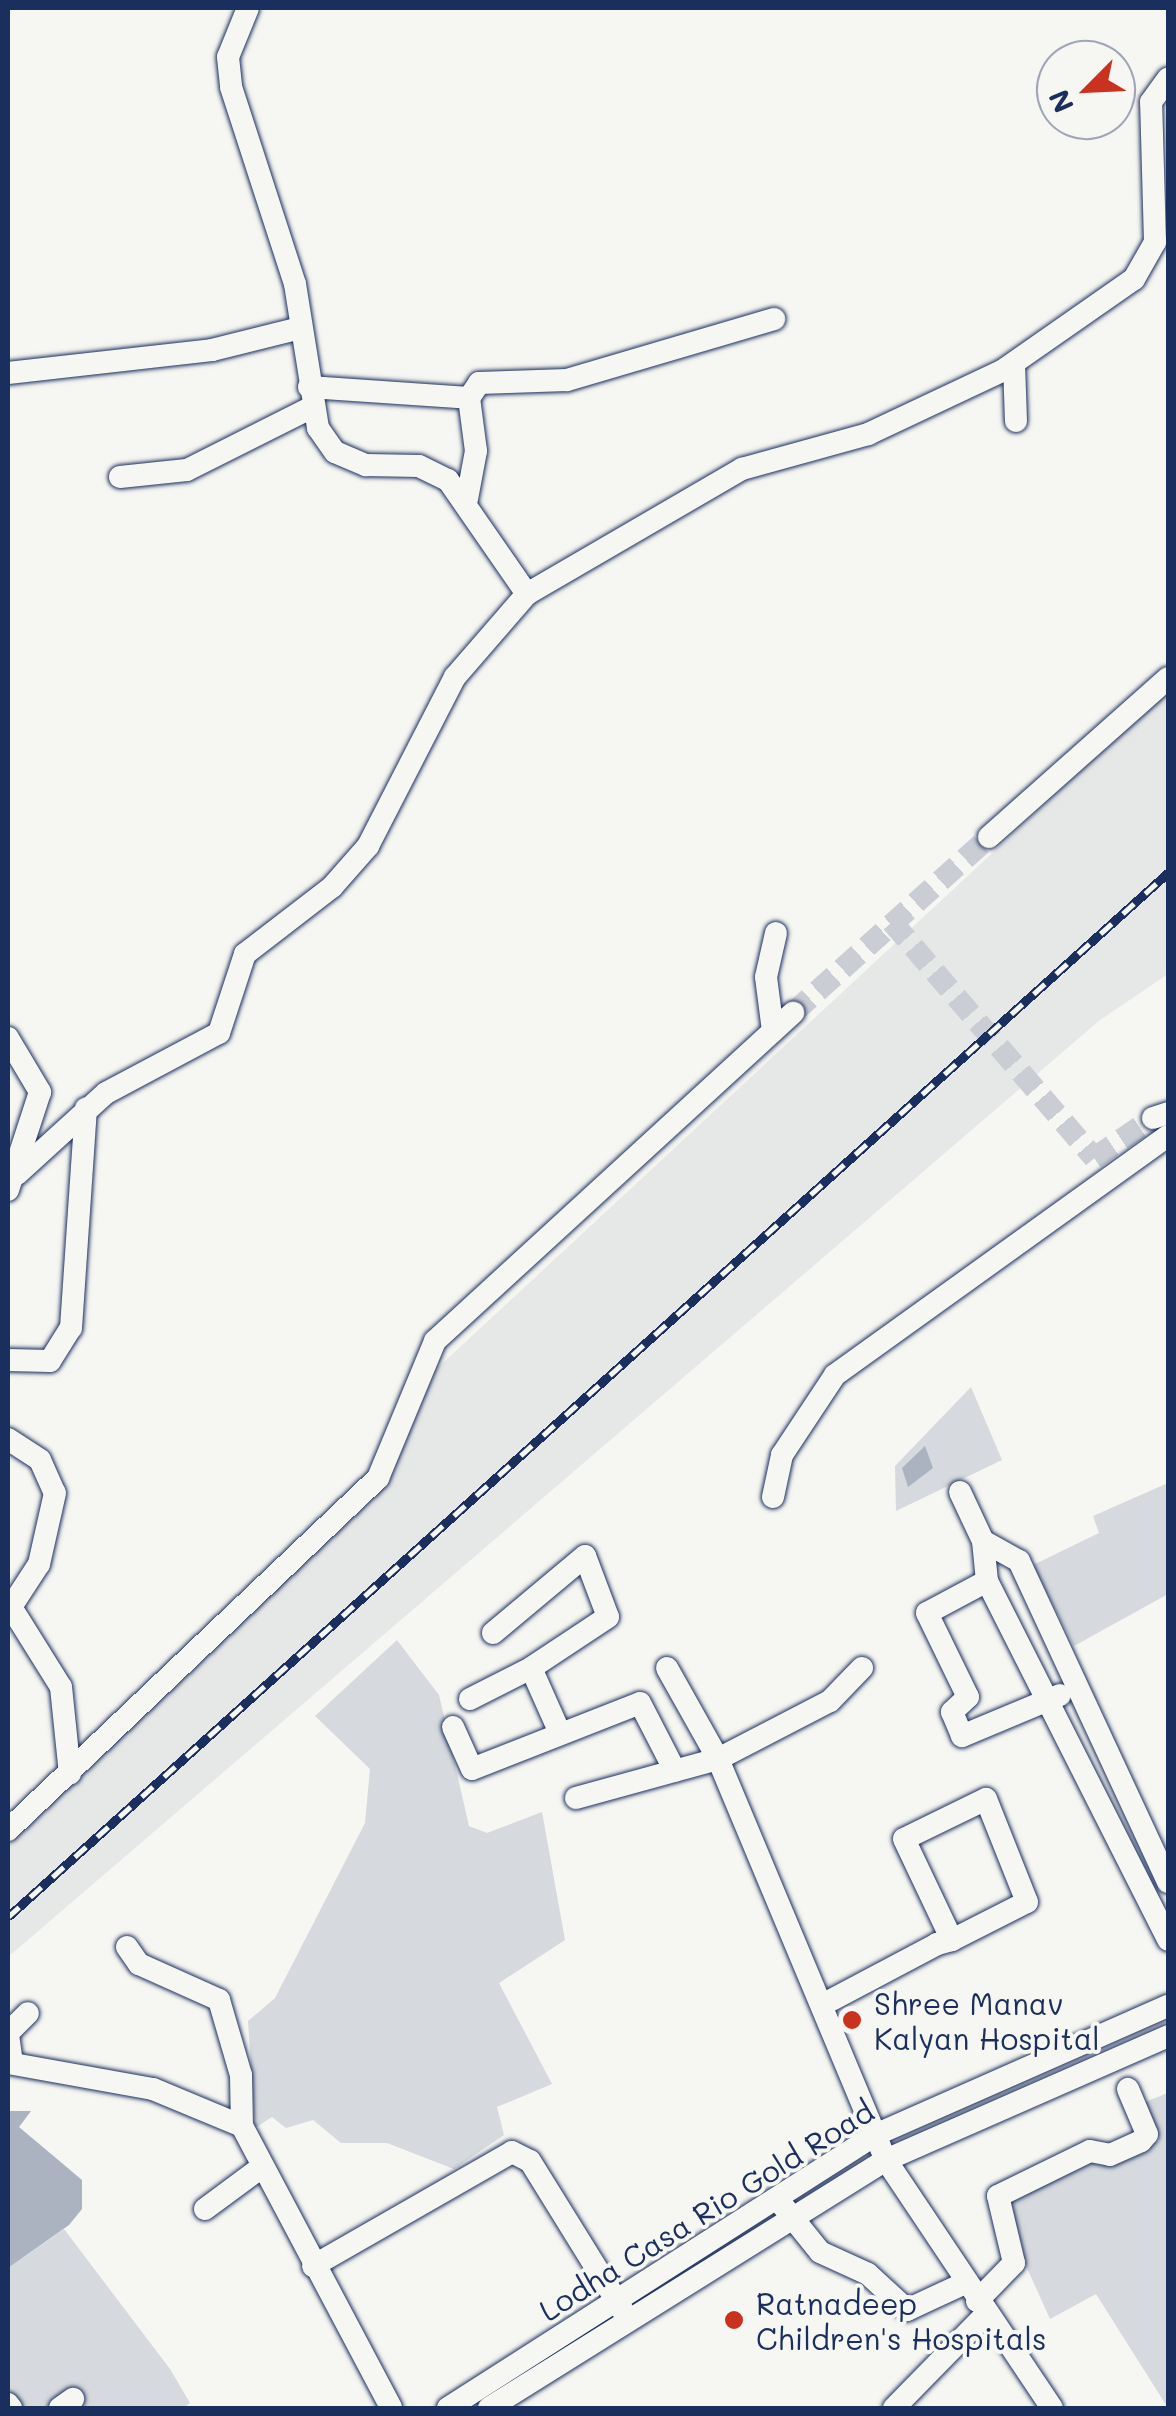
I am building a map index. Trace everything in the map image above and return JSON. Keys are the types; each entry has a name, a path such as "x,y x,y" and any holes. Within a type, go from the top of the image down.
{"street":[{"path":"248,8 228,56 231,87 300,328 311,397 335,452 366,465 419,466 467,499 527,594"},
{"path":"12,1182 86,1108 219,1033 245,954 332,887 368,846 455,677 527,594 742,469 868,434 1014,364 1150,262 1151,102 1168,79"},
{"path":"120,476 187,470 311,397 469,398 494,378 567,380 774,319"},
{"path":"8,373 212,350 300,328"},
{"path":"1014,364 1016,420"},
{"path":"467,499 476,451 469,398"},
{"path":"988,836 1168,678"},
{"path":"773,1031 766,977 776,933"},
{"path":"8,1830 359,1499 394,1451 434,1341 794,1013"},
{"path":"8,1038 40,1092 12,1182"},
{"path":"8,1360 50,1361 71,1328 86,1108"},
{"path":"773,1497 782,1455 835,1375 1168,1136"},
{"path":"8,1439 40,1460 55,1493 39,1564 13,1598 15,1635 61,1686 70,1774"},
{"path":"960,1492 983,1540 988,1581 1168,1940"},
{"path":"983,1540 1019,1561 1168,1882"},
{"path":"470,1699 532,1668 608,1617 585,1556 493,1633"},
{"path":"988,1581 927,1614 968,1697 952,1712 962,1736 1076,1686"},
{"path":"1016,1635 1046,1620"},
{"path":"532,1668 560,1733"},
{"path":"667,1668 718,1759 886,2160 1051,2408"},
{"path":"576,1798 718,1759 830,1701 862,1668"},
{"path":"454,1727 472,1769 640,1704 675,1771"},
{"path":"822,2006 952,1940 1031,1896 986,1799 904,1840 952,1940"},
{"path":"1113,1834 1140,1822"},
{"path":"128,1947 139,1964 219,2000 241,2075 242,2126 260,2169 391,2408"},
{"name":"Lodha Casa Rio Gold Road","path":"489,2408 777,2197 875,2135 1168,2006"},
{"path":"28,2014 8,2033 10,2063 140,2086 242,2126"},
{"name":"Lodha Casa Rio Gold Road","path":"448,2408 790,2218 886,2160 1168,2036"},
{"path":"894,2408 976,2299 1014,2263 998,2196 1090,2151 1110,2155 1140,2142 1148,2134 1128,2089"},
{"path":"313,2266 512,2152 530,2161 623,2310"},
{"path":"205,2209 260,2169"},
{"path":"777,2197 820,2252 868,2274 907,2310 976,2299"}],"shaded area":[{"path":"1168,690 1168,974 1100,1020 8,1957 8,1837 375,1497 431,1374"},
{"path":"971,1387 1002,1460 896,1511 895,1466"},
{"path":"925,1446 933,1468 908,1487 902,1468"},
{"path":"1168,1483 1168,1594 1074,1646 1033,1565 1099,1533 1093,1516"},
{"path":"397,1640 439,1695 469,1826 487,1833 542,1812 565,1940 499,1983 552,2084 497,2107 504,2135 454,2169 387,2143 341,2143 313,2120 286,2128 272,2117 255,2128 248,2021 275,1998 365,1823 370,1769 315,1716"},
{"path":"1168,2093 1168,2408 1096,2294 1050,2319 990,2186 1097,2140 1107,2164 1159,2141 1145,2102"},
{"path":"8,2111 31,2111 19,2127 82,2180 82,2209 69,2225 8,2268"},
{"path":"64,2229 170,2369 190,2403 183,2408 8,2408 8,2268"}],"tunnel":[{"path":"793,1013 989,837"},
{"path":"892,922 1094,1158 1153,1118"}],"railway":[{"path":"8,1917 1168,873"}],"place":[{"name":"Shree Manav Kalyan Hospital","path":"852,2020"},
{"name":"Ratnadeep Children's Hospitals","path":"734,2320"}]}
